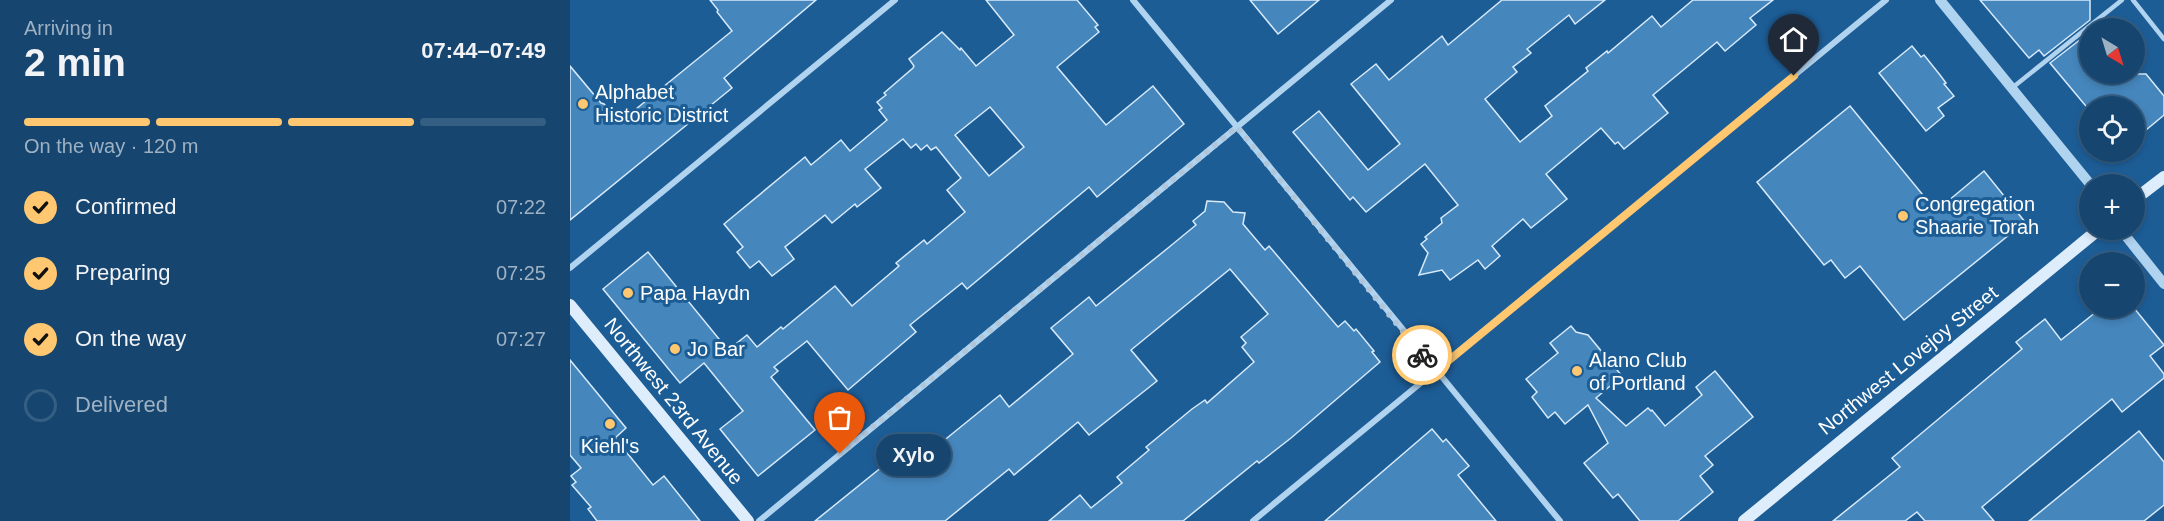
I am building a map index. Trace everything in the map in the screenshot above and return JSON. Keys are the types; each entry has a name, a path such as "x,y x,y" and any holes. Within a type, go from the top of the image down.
{"main road":[{"path":"2145,192 2164,177"},
{"name":"Northwest Lovejoy Street","path":"1744,521 2086,240"},
{"name":"Northwest 23rd Avenue","path":"570,305 748,521"}],"street":[{"path":"570,268 895,0"},
{"path":"1133,0 1560,521"},
{"path":"759,521 1391,0"},
{"path":"1253,521 1886,0"},
{"path":"1940,0 2082,174"},
{"path":"2129,240 2164,284"}],"lane":[{"path":"2012,88 2122,0"},
{"path":"2133,0 2164,39"}],"building":[{"path":"710,0 816,0 724,78 732,88 570,220 570,66 620,122 732,31"},
{"path":"986,0 1077,0 1098,25 1095,27 1099,32 1057,67 1106,125 1153,86 1184,124 1097,197 1089,187 967,289 962,283 910,325 916,332 848,390 807,341 774,367 778,371 771,377 815,430 758,476 720,429 743,411 704,363 680,383 603,289 648,252 728,350 747,335 757,347 781,327 783,329 835,286 852,306 899,266 896,263 924,240 927,244 965,212 947,190 961,178 936,147 931,150 927,145 921,150 916,144 911,148 903,139 865,169 881,188 857,207 855,204 832,223 825,215 785,247 794,259 772,276 759,261 750,268 737,252 743,247 724,224 805,157 811,165 841,140 850,151 887,120 879,110 882,108 877,102 913,68 909,59 942,32 960,50 961,48 976,66 1014,35","holes":["990,107 1024,147 989,176 955,135"]},
{"path":"1250,0 1319,0 1278,34"},
{"path":"1502,0 1605,0 1575,24 1569,15 1527,49 1531,53 1513,67 1517,72 1485,99 1520,142 1552,116 1545,106 1588,71 1586,68 1607,51 1608,53 1652,16 1661,27 1693,0 1773,0 1750,18 1756,25 1725,51 1717,42 1653,95 1668,113 1624,149 1618,142 1615,144 1601,128 1546,174 1567,199 1531,228 1523,219 1492,246 1500,256 1485,269 1478,260 1450,280 1442,270 1419,275 1428,253 1421,244 1427,239 1425,237 1442,223 1441,218 1458,205 1425,164 1366,212 1353,197 1350,200 1293,132 1319,111 1368,170 1400,144 1351,84 1376,64 1389,80 1442,36 1448,45"},
{"path":"1980,0 2090,0 2090,18 2079,18 2079,29 2044,56 2039,50 2029,58"},
{"path":"2079,41 2079,84 2145,84 2146,74 2164,96 2164,115 2145,131 2145,96 2079,98 2050,63"},
{"path":"1912,46 1921,57 1924,55 1954,96 1938,108 1944,116 1926,131 1879,73"},
{"name":"Congregation Shaarie Torah","path":"1850,106 1936,211 1984,171 2025,222 1904,320 1860,266 1845,278 1831,260 1824,265 1757,182"},
{"path":"1207,201 1224,202 1233,212 1245,213 1243,224 1265,250 1269,246 1338,327 1345,321 1354,331 1356,329 1380,362 1291,438 1259,463 1257,461 1183,521 1049,521 1080,495 1091,508 1122,483 1117,477 1149,450 1146,447 1192,409 1205,400 1207,403 1254,362 1242,347 1246,343 1241,337 1268,314 1230,269 1131,350 1157,381 1089,435 1078,422 1014,475 1009,469 945,521 815,521 898,454 910,468 1000,395 1009,407 1073,354 1051,328 1089,297 1096,306 1168,248 1196,225 1193,221 1205,211"},
{"path":"2088,318 2142,318 2164,345 2150,356 2164,374 2164,378 2122,412 2112,399 1982,507 1994,521 1925,521 1917,512 1905,521 1833,521 1900,467 1892,458 2022,349 2016,342 2045,319 2061,340"},
{"path":"1571,326 1576,332 1588,335 1622,376 1596,398 1626,426 1648,408 1665,426 1702,395 1696,387 1715,371 1753,417 1705,456 1713,465 1700,476 1713,492 1678,521 1640,521 1618,494 1613,498 1584,463 1608,443 1588,405 1565,424 1555,412 1548,418 1532,397 1537,392 1526,379 1558,353 1550,343"},
{"path":"570,360 626,428 615,438 653,485 664,476 700,521 597,521 588,509 591,507 572,485 576,482 571,476 581,468 570,455"},
{"path":"1432,429 1443,442 1446,439 1469,466 1458,475 1496,521 1325,521"},
{"path":"2139,431 2164,462 2164,505 2144,521 2029,521"}],"way so far":[{"path":"840,454 1237,127 1422,355"}],"place":[{"name":"Alphabet Historic District","path":"583,104"},
{"name":"Congregation Shaarie Torah","path":"1903,216"},
{"name":"Papa Haydn","path":"628,293"},
{"name":"Jo Bar","path":"675,349"},
{"name":"Alano Club of Portland","path":"1577,371"},
{"name":"Kiehl's","path":"610,424"},
{"name":"Xylo","path":"840,454"}],"route":[{"path":"1422,355 1436,371 1794,76"}]}
